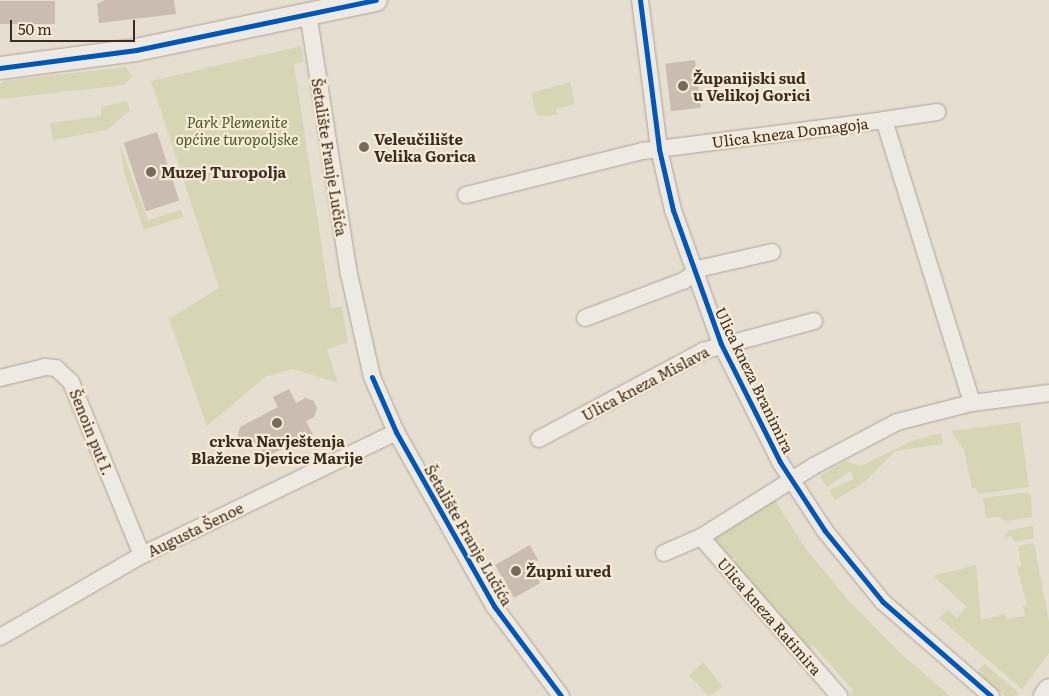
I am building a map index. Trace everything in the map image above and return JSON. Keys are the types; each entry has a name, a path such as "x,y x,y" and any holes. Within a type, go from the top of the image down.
{"main road":[{"path":"0,68 136,50 376,0"},
{"path":"1044,696 1049,690"}],"street":[{"name":"Ulica kneza Branimira","path":"640,0 659,149 673,210 693,272 721,344 791,480 825,531 883,602 991,696"},
{"name":"Šetalište Franje Lučića","path":"308,13 358,320 372,376 396,432 494,606 561,696"},
{"path":"884,120 937,112"},
{"name":"Ulica kneza Domagoja","path":"466,195 659,149 884,120 972,403"},
{"path":"586,318 683,281 693,272 772,252"},
{"name":"Ulica kneza Mislava","path":"539,439 721,344 814,321"},
{"name":"Šenoin put I.","path":"0,378 45,367 56,368 68,378 81,399 142,555"},
{"path":"664,554 701,537 791,480 890,425 972,403 1049,393"},
{"name":"Augusta Šenoe","path":"0,636 142,555 396,432"},
{"name":"Ulica kneza Ratimira","path":"701,537 839,696"}],"green space":[{"name":"Park Plemenite općine turopoljske","path":"301,46 304,62 294,64 331,308 342,307 348,342 327,349 338,383 293,369 266,376 207,426 169,319 219,288 151,81"},
{"path":"126,67 132,77 124,85 0,99 0,84 4,81"},
{"path":"570,82 575,104 556,109 557,115 537,116 531,93"},
{"path":"127,101 130,110 107,130 53,140 50,123 101,116 101,107"},
{"path":"120,145 148,220 181,210 183,217 144,230 124,173"},
{"path":"1020,422 1029,487 978,494 976,488 972,488 964,450 951,431"},
{"path":"941,433 943,444 895,451 865,482 835,500 829,490 854,479 850,471 827,487 820,476 845,461 861,466 914,440"},
{"path":"1027,492 1031,495 1032,517 1007,521 998,517 986,518 983,498"},
{"path":"775,500 805,548 848,600 899,652 950,696 850,696 853,690 813,645 806,652 734,565 736,558 729,558 716,540 716,536"},
{"path":"1033,526 1034,538 1015,542 1011,536 1004,537 1009,530"},
{"path":"1034,543 1049,622 1049,653 1022,689 939,618 948,609 957,618 967,607 933,576 976,565 981,620 1005,614 1006,619 1025,616 1023,606 1027,605 1017,567 1021,566 1018,546"},
{"path":"703,662 723,687 708,696 689,675"},
{"path":"984,663 1019,693 1017,696 1005,696 976,674"}],"building":[{"path":"105,0 174,0 176,14 99,23 97,4"},
{"path":"0,1 55,1 55,24 0,24"},
{"name":"Županijski sud u Velikoj Gorici","path":"695,60 701,108 671,111 665,64"},
{"name":"Muzej Turopolja","path":"157,132 179,200 146,211 124,143"},
{"name":"crkva Navještenja Blažene Djevice Marije","path":"289,389 296,403 305,398 314,401 317,408 314,417 306,421 313,435 265,457 259,445 251,449 243,446 238,435 240,427 278,407 273,397"},
{"name":"Župni ured","path":"530,545 538,560 530,565 540,583 514,598 495,565"}],"cycle path":[{"path":"0,68 136,50 376,0"},
{"path":"640,0 659,149 673,210 721,344 780,462 825,531 883,602 991,696"},
{"path":"372,377 396,432 494,606 561,696"}],"place":[{"name":"Županijski sud u Velikoj Gorici","path":"683,86"},
{"name":"Veleučilište Velika Gorica","path":"364,147"},
{"name":"Muzej Turopolja","path":"151,172"},
{"name":"crkva Navještenja Blažene Djevice Marije","path":"277,423"},
{"name":"Župni ured","path":"516,571"}]}
